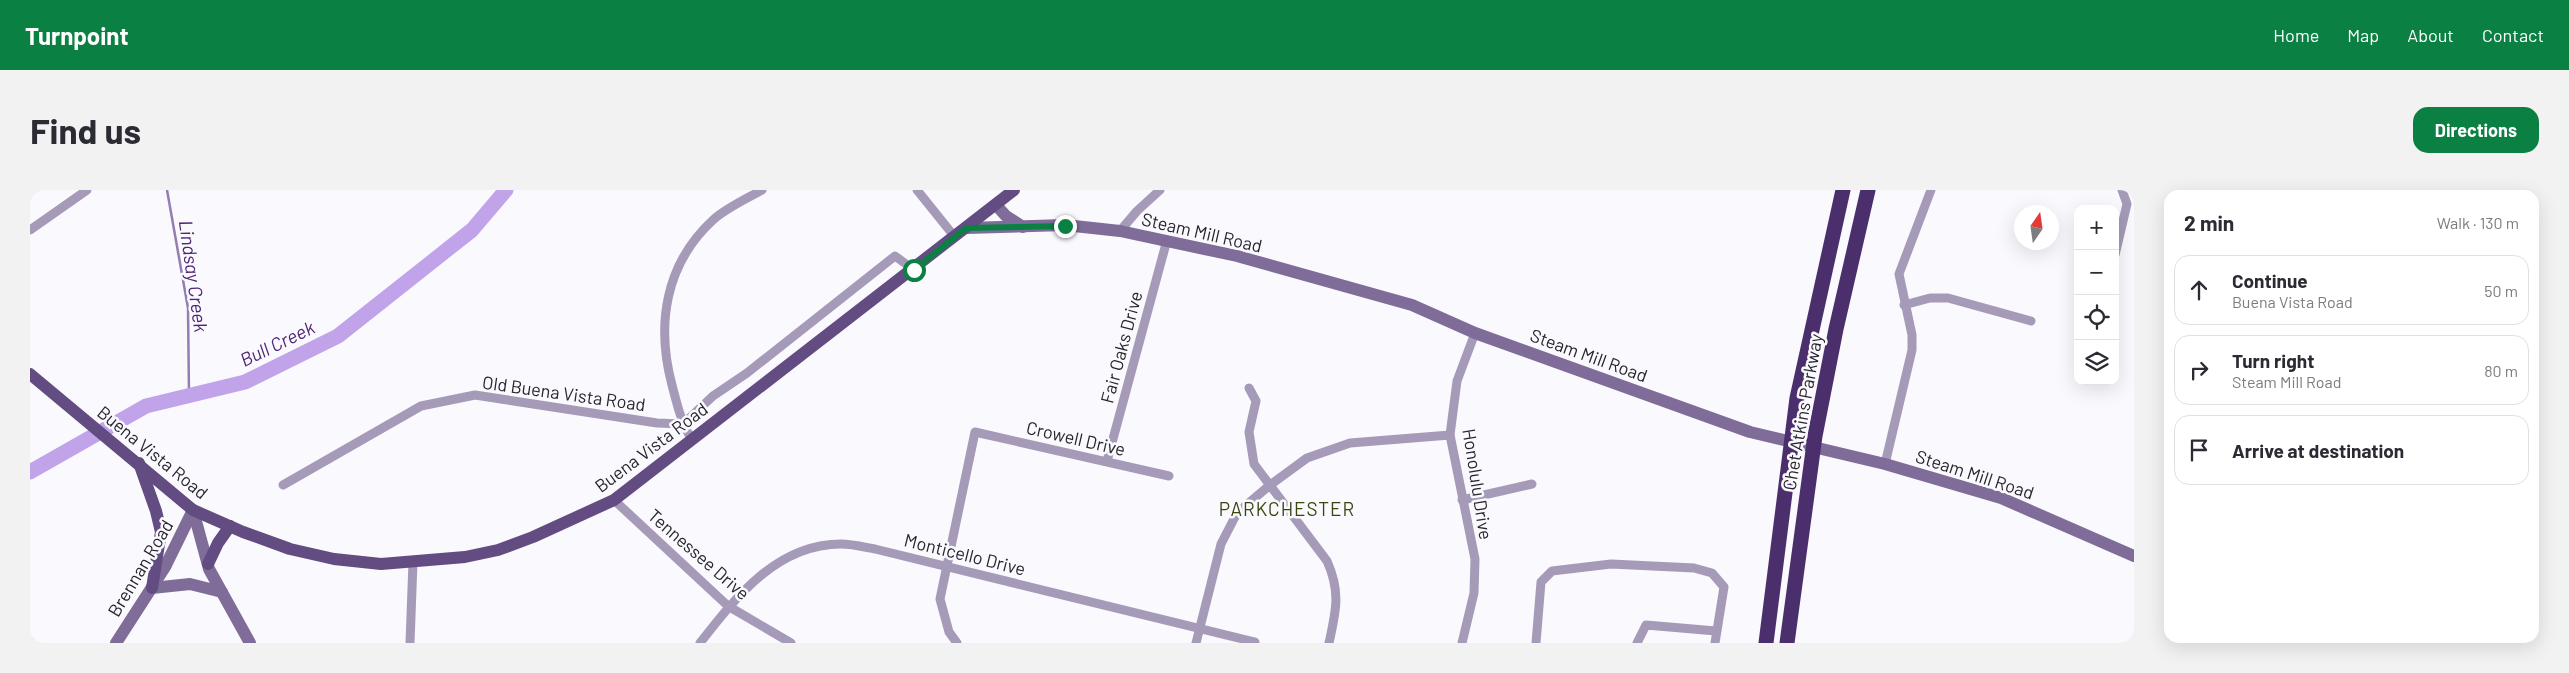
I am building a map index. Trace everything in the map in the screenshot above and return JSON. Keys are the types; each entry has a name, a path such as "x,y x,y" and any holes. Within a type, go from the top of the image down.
{"highway":[{"name":"Chet Atkins Parkway","path":"1766,643 1797,398 1842,190"},
{"name":"Chet Atkins Parkway","path":"1787,643 1815,436 1836,329 1868,193"}],"main road":[{"name":"Buena Vista Road","path":"30,374 194,510 230,526 288,548 334,559 381,564 465,557 498,550 614,500 692,438 914,270 954,236 1014,190"},
{"path":"139,464 156,511 161,532 152,588"},
{"path":"208,564 230,526"}],"street":[{"path":"30,230 77,193 87,190"},
{"path":"692,438 683,424 667,365 664,325 670,283 689,248 713,220 762,190"},
{"path":"918,190 954,236"},
{"path":"1120,231 1137,211 1160,190"},
{"path":"1885,464 1912,350 1912,335 1904,305 1899,274 1931,190"},
{"path":"2116,250 2128,204 2122,190"},
{"path":"996,205 1006,216 1024,227"},
{"name":"Steam Mill Road","path":"966,228 1065,226 1120,231 1237,256 1412,304 1475,333 1750,432 1851,458 1885,464 2000,498 2134,556"},
{"name":"Fair Oaks Drive","path":"1107,461 1167,240"},
{"path":"683,424 713,396 747,373 895,256 914,270"},
{"path":"1904,305 1930,298 1948,298 2031,321"},
{"name":"Honolulu Drive","path":"1462,643 1474,593 1475,559 1450,435 1457,382 1475,333"},
{"path":"1249,388 1256,401 1249,432 1254,464 1327,561 1335,579 1337,598 1329,643"},
{"name":"Old Buena Vista Road","path":"283,485 421,406 474,395 657,423 683,424"},
{"name":"Crowell Drive","path":"945,566 975,432 1169,476"},
{"path":"1196,643 1221,544 1238,513 1270,485 1307,458 1350,443 1450,435"},
{"path":"1462,500 1532,484"},
{"name":"Tennessee Drive","path":"614,500 728,606 792,643"},
{"path":"194,510 208,564 250,643"},
{"name":"Brennan Road","path":"116,643 166,567 194,510"},
{"name":"Monticello Drive","path":"700,643 728,606 772,565 795,553 816,547 842,544 875,549 1255,642"},
{"path":"410,643 413,562"},
{"path":"1536,643 1541,582 1546,575 1552,571 1611,564 1694,568 1712,573 1724,587 1715,643"},
{"path":"945,566 940,599 949,632 957,643"},
{"path":"152,588 190,584 222,592"},
{"path":"1637,643 1646,626 1716,631"}],"waterway":[{"name":"Lindsay Creek","path":"167,190 188,308 189,395"},
{"name":"Bull Creek","path":"30,472 146,406 245,382 338,336 472,230 506,190"}],"district":[{"name":"PARKCHESTER","path":"1287,508"}],"route":[{"path":"914,270 966,228 1065,226"}]}
